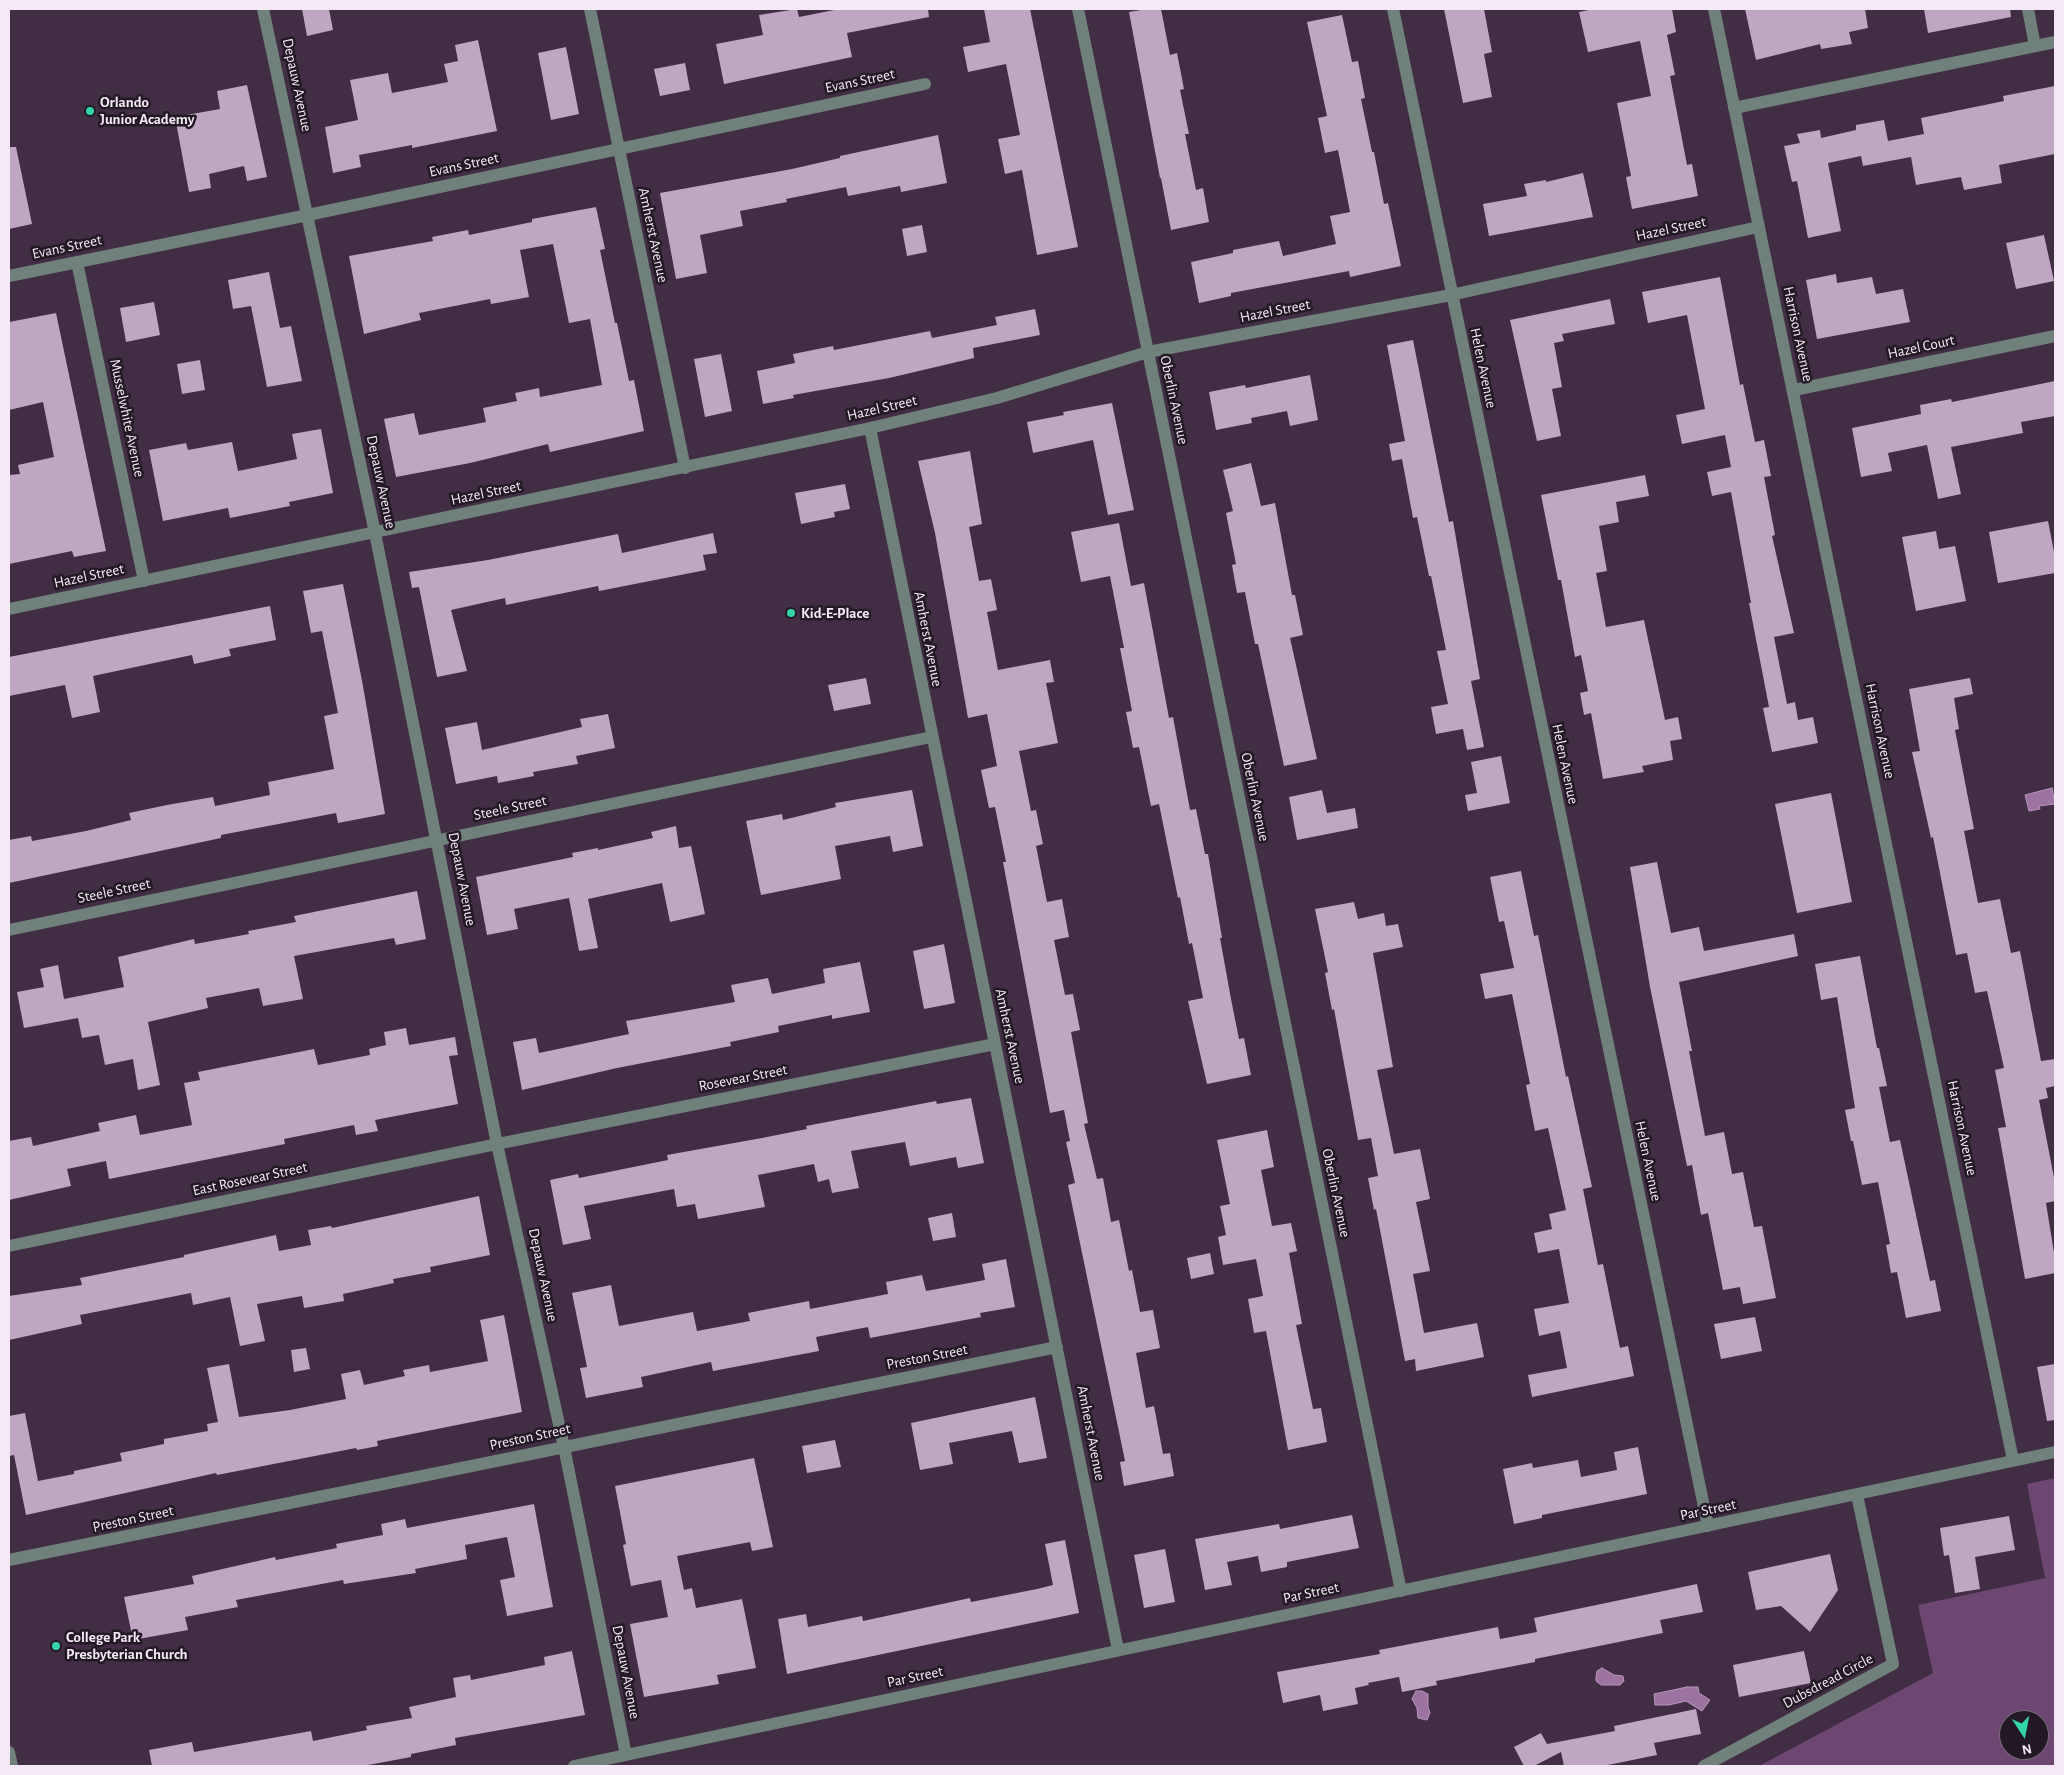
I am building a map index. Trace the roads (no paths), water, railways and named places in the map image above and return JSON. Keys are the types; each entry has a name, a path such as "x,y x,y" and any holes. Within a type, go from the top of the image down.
{"street":[{"name":"Depauw Avenue","path":"263,9 375,533 438,839 497,1144 564,1447 626,1755"},
{"name":"Amherst Avenue","path":"590,9 685,468"},
{"name":"Oberlin Avenue","path":"1078,9 1401,1591"},
{"name":"Helen Avenue","path":"1393,9 1708,1526"},
{"name":"Harrison Avenue","path":"1714,9 2013,1460"},
{"path":"2028,9 2035,46"},
{"path":"1734,108 2055,42"},
{"name":"Evans Street","path":"9,276 308,215 925,84"},
{"name":"Hazel Street","path":"9,610 870,428 998,398 1148,352 1451,295 1758,227"},
{"name":"Musselwhite Avenue","path":"78,262 144,580"},
{"name":"Hazel Court","path":"1794,390 2055,336"},
{"name":"Amherst Avenue","path":"870,428 931,737 1118,1650"},
{"name":"Steele Street","path":"9,930 931,737"},
{"name":"Rosevear Street","path":"497,1144 995,1044"},
{"name":"East Rosevear Street","path":"9,1246 497,1144"},
{"name":"Preston Street","path":"9,1560 1057,1347"},
{"name":"Par Street","path":"574,1766 2055,1452"},
{"name":"Dubsdread Circle","path":"1704,1766 1893,1664 1857,1495"},
{"path":"9,1752 12,1766"}],"place":[{"name":"Orlando Junior Academy","path":"90,111"},
{"name":"Kid-E-Place","path":"791,613"},
{"name":"College Park Presbyterian Church","path":"56,1646"}]}
